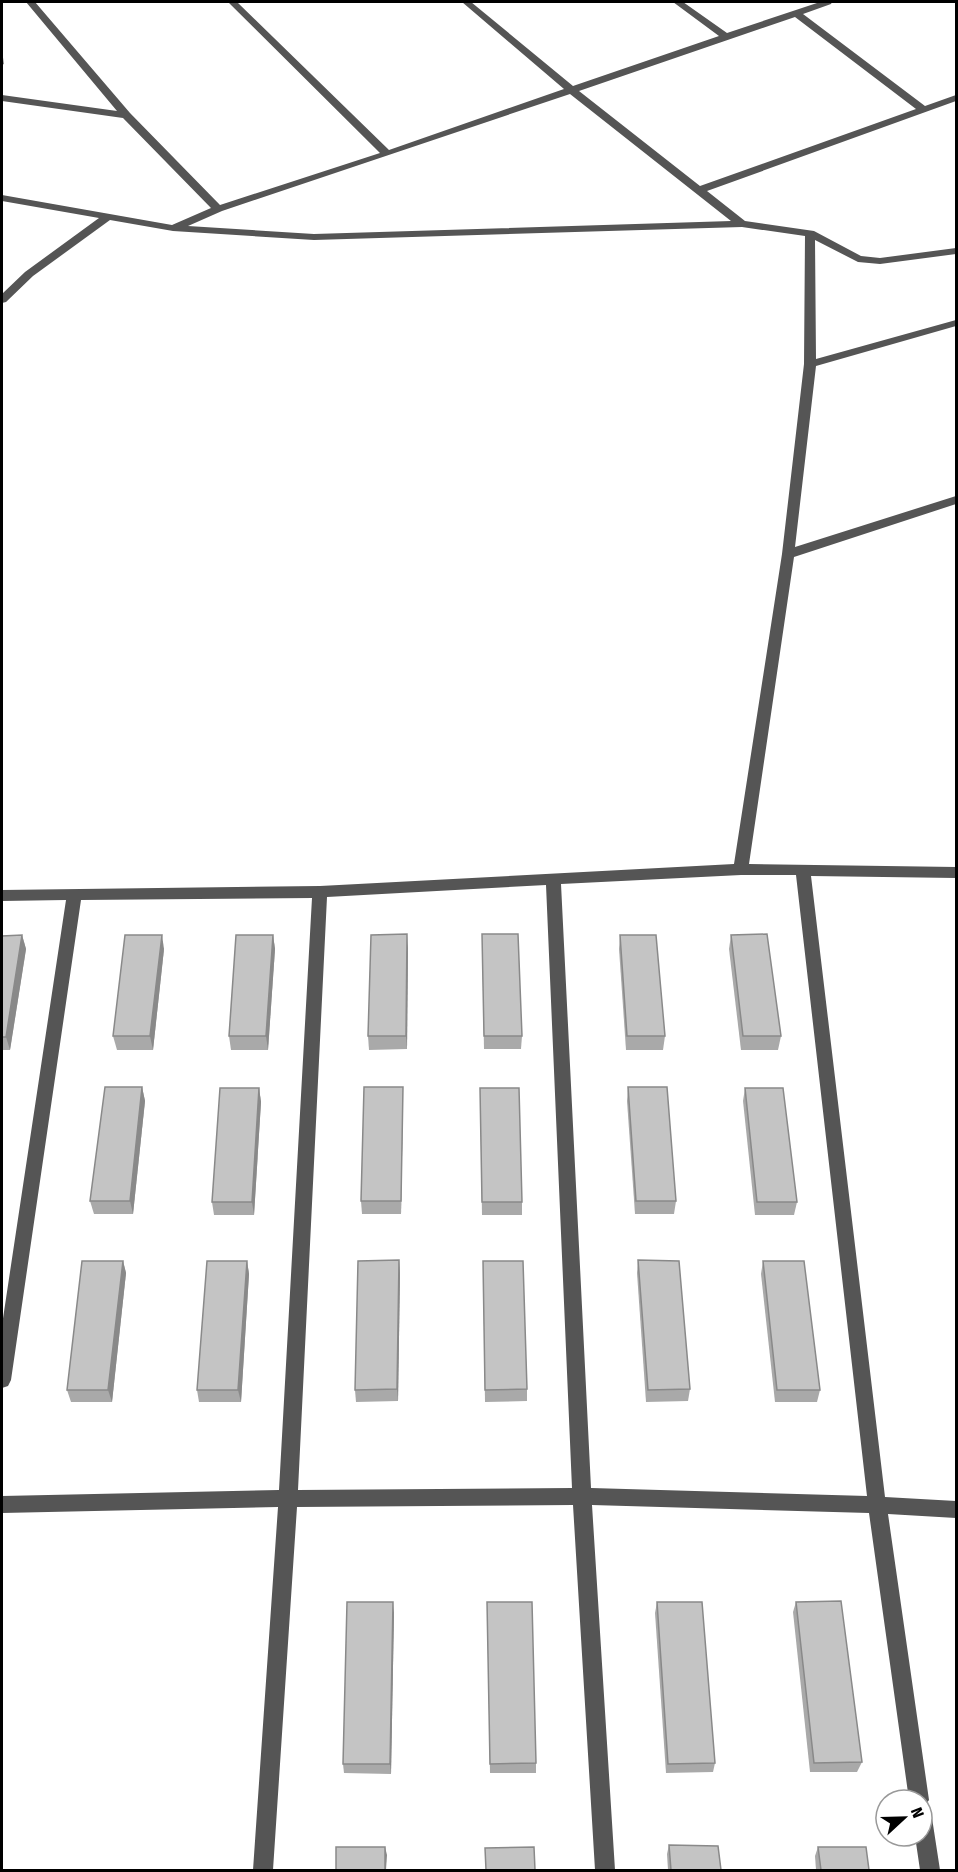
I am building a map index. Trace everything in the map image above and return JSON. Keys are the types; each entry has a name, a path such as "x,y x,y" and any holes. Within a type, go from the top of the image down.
{"street":[{"path":"30,2 126,115 218,209"},
{"path":"232,2 387,154"},
{"path":"466,2 570,89 697,191 742,224"},
{"path":"677,2 727,38"},
{"path":"173,228 218,209 387,154 570,89 727,38 828,2"},
{"path":"796,13 924,110"},
{"path":"2,98 126,115"},
{"path":"697,191 957,98"},
{"path":"2,198 105,218 173,228 314,237 742,224 810,233 858,259 880,261 957,251"},
{"path":"2,300 29,274 105,218"},
{"path":"741,869 788,554 810,364 810,233"},
{"path":"810,364 957,323"},
{"path":"788,554 957,500"},
{"path":"2,895 320,892 741,869 957,872"},
{"path":"802,869 877,1504 918,1788"},
{"path":"553,880 582,1497 605,1870"},
{"path":"263,1870 288,1498 320,892"},
{"path":"2,1380 74,895"},
{"path":"2,1504 288,1498 582,1497 877,1504 957,1509"},
{"path":"927,1848 930,1870"}],"building":[{"path":"407,934 406,1036 368,1036 371,935"},
{"path":"482,934 518,934 522,1036 484,1036"},
{"path":"767,934 781,1036 743,1036 731,935"},
{"path":"22,935 6,1037 2,1037 2,936"},
{"path":"125,935 162,935 150,1036 113,1036"},
{"path":"236,935 273,935 266,1036 229,1036"},
{"path":"620,935 656,935 665,1036 627,1036"},
{"path":"105,1087 142,1087 130,1201 90,1201"},
{"path":"364,1087 403,1087 401,1201 361,1201"},
{"path":"628,1087 667,1087 676,1201 636,1201"},
{"path":"220,1088 259,1088 252,1202 212,1202"},
{"path":"480,1088 519,1088 522,1202 482,1202"},
{"path":"745,1088 783,1088 797,1202 757,1202"},
{"path":"399,1260 397,1389 355,1390 358,1261"},
{"path":"638,1260 679,1261 690,1389 648,1390"},
{"path":"82,1261 123,1261 108,1390 67,1390"},
{"path":"207,1261 247,1261 238,1390 197,1390"},
{"path":"483,1261 523,1261 527,1389 485,1390"},
{"path":"763,1261 804,1261 820,1390 777,1390"},
{"path":"841,1601 862,1762 814,1763 796,1602"},
{"path":"347,1602 393,1602 390,1764 343,1764"},
{"path":"487,1602 532,1602 536,1763 490,1764"},
{"path":"657,1602 702,1602 715,1763 668,1764"},
{"path":"669,1845 718,1846 721,1870 671,1870"},
{"path":"336,1847 385,1847 385,1870 336,1870"},
{"path":"534,1847 535,1870 486,1870 485,1848"},
{"path":"818,1847 866,1847 869,1870 821,1870"}]}
